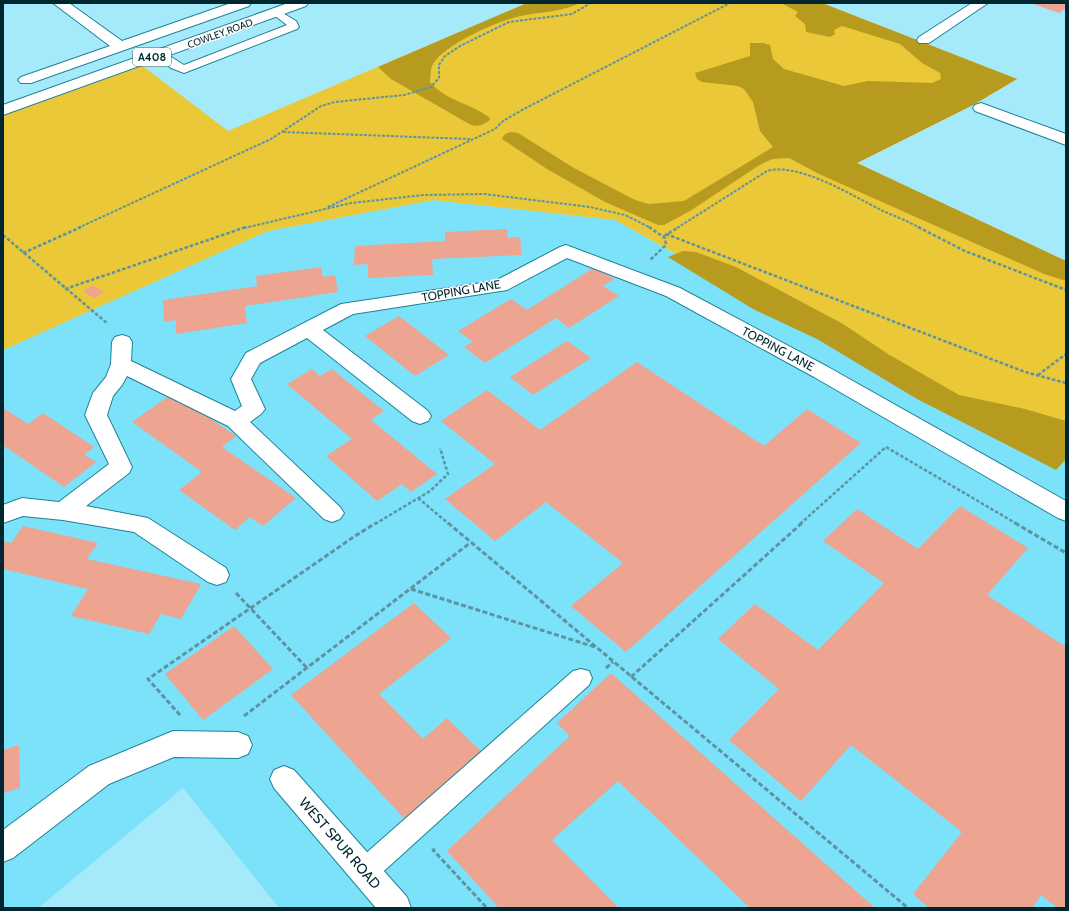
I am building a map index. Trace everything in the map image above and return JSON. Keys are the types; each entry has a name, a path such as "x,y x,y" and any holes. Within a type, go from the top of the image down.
{"street":[{"path":"60,3 121,47"},
{"name":"COWLEY ROAD","path":"26,80 244,3"},
{"name":"COWLEY ROAD","path":"3,110 300,3"},
{"path":"924,40 981,3"},
{"path":"73,64 92,79"},
{"path":"981,108 1066,140"},
{"name":"TOPPING LANE","path":"236,421 254,409 241,378 253,358 348,308 500,286 566,251 673,292 821,372 1065,510"},
{"path":"309,329 420,416"},
{"path":"63,511 121,467 96,415 103,393 115,380 121,364 122,342"},
{"path":"121,364 236,421 332,513"},
{"path":"3,514 22,507 63,511 140,524 224,582"},
{"path":"3,848 99,775 173,744 239,732"},
{"name":"WEST SPUR ROAD","path":"284,779 396,908"}],"lane":[{"path":"160,54 175,65 184,69 293,27 292,23 276,12"},
{"path":"365,871 581,678"}],"path":[{"path":"23,253 283,132 317,109 328,104 374,97 404,95 431,87 439,78 439,65 445,56 460,46 509,22 572,14 592,3"},
{"path":"322,210 495,129 503,121 522,110 730,3"},
{"path":"283,132 472,139"},
{"path":"665,235 767,171 774,169 796,172 824,181 883,211 906,220 965,251 1066,290"},
{"path":"65,289 251,225 301,213 351,203 424,195 484,194 551,201 607,210 636,220 665,235 1025,372 1066,383"},
{"path":"3,235 117,332 122,342"},
{"path":"632,276 666,245 667,241 665,235"},
{"path":"1037,375 1066,354"},
{"path":"631,677 886,447 1066,553"},
{"path":"185,721 148,679 355,536 430,491 448,474 440,448"},
{"path":"418,498 908,908"},
{"path":"239,732 307,668 470,543"},
{"path":"224,582 251,607 307,668"},
{"path":"410,589 596,648"}],"shaded area":[{"path":"527,3 822,3 1017,79 973,105 857,163 1066,261 1066,428 917,387 615,220 434,200 268,231 3,350 3,112 140,64 228,131"},
{"path":"527,3 580,3 558,10 520,16 486,28 460,41 439,56 432,66 430,82 436,88 443,94 482,112 489,117 490,120 479,126 471,125 391,79 378,67"},
{"path":"781,3 822,3 1017,79 973,105 857,163 1066,261 1066,281 1044,274 819,174 789,158 772,159 758,166 690,211 664,225 658,225 605,202 547,169 502,139 507,133 518,133 574,168 635,200 649,204 684,201 773,147 760,131 753,102 744,89 738,86 702,82 697,79 695,73 750,56 750,43 763,43 770,45 773,59 784,69 844,86 868,81 932,83 941,79 940,73 922,63 900,44 842,26 834,30 835,34 830,37 806,32 805,24 795,16 798,12"},
{"path":"434,200 615,220 674,253 1066,428 1066,908 279,908 183,788 38,908 3,908 3,350 268,231"},
{"path":"683,251 696,252 736,267 843,324 888,354 959,395 1025,409 1066,421 1066,459 1056,470 917,399 817,339 753,309 668,257"}],"building":[{"path":"1061,3 1066,5 1066,8 1059,13 1033,4"},
{"path":"507,229 508,238 520,237 522,255 432,259 433,275 368,278 368,264 354,265 355,246 445,241 445,232"},
{"path":"321,267 323,277 335,275 338,292 245,306 247,323 176,334 176,320 164,322 163,300 257,286 256,276"},
{"path":"595,267 614,279 603,286 619,296 569,328 556,318 485,363 464,347 473,342 458,331 511,299 527,310"},
{"path":"93,285 104,292 94,298 83,291"},
{"path":"399,316 449,355 415,376 365,336"},
{"path":"567,341 591,358 533,395 510,377"},
{"path":"637,362 764,446 807,409 861,443 626,652 571,606 623,563 546,502 495,541 445,499 495,464 441,421 487,390 540,430"},
{"path":"312,369 320,376 332,369 384,411 371,420 437,474 411,492 402,484 377,501 326,456 352,439 287,384"},
{"path":"173,393 236,436 222,447 296,498 263,526 250,517 235,530 179,490 202,472 132,422"},
{"path":"3,408 28,424 43,413 94,447 84,455 96,462 64,487 3,445"},
{"path":"960,506 1028,548 987,595 1066,647 1066,908 1058,908 1041,895 1032,908 929,908 913,894 962,832 851,745 801,801 729,740 779,689 718,639 755,604 818,650 884,583 823,541 857,509 918,549"},
{"path":"23,526 98,543 87,559 201,584 181,619 161,614 149,634 71,616 88,589 3,569 3,541 11,543"},
{"path":"414,603 451,638 379,694 423,739 447,718 488,758 411,826 291,695"},
{"path":"234,626 273,669 203,720 165,674"},
{"path":"611,673 875,908 750,908 618,781 552,840 619,908 499,908 447,851 570,736 557,723"},
{"path":"19,745 20,788 3,793 3,750"}]}
